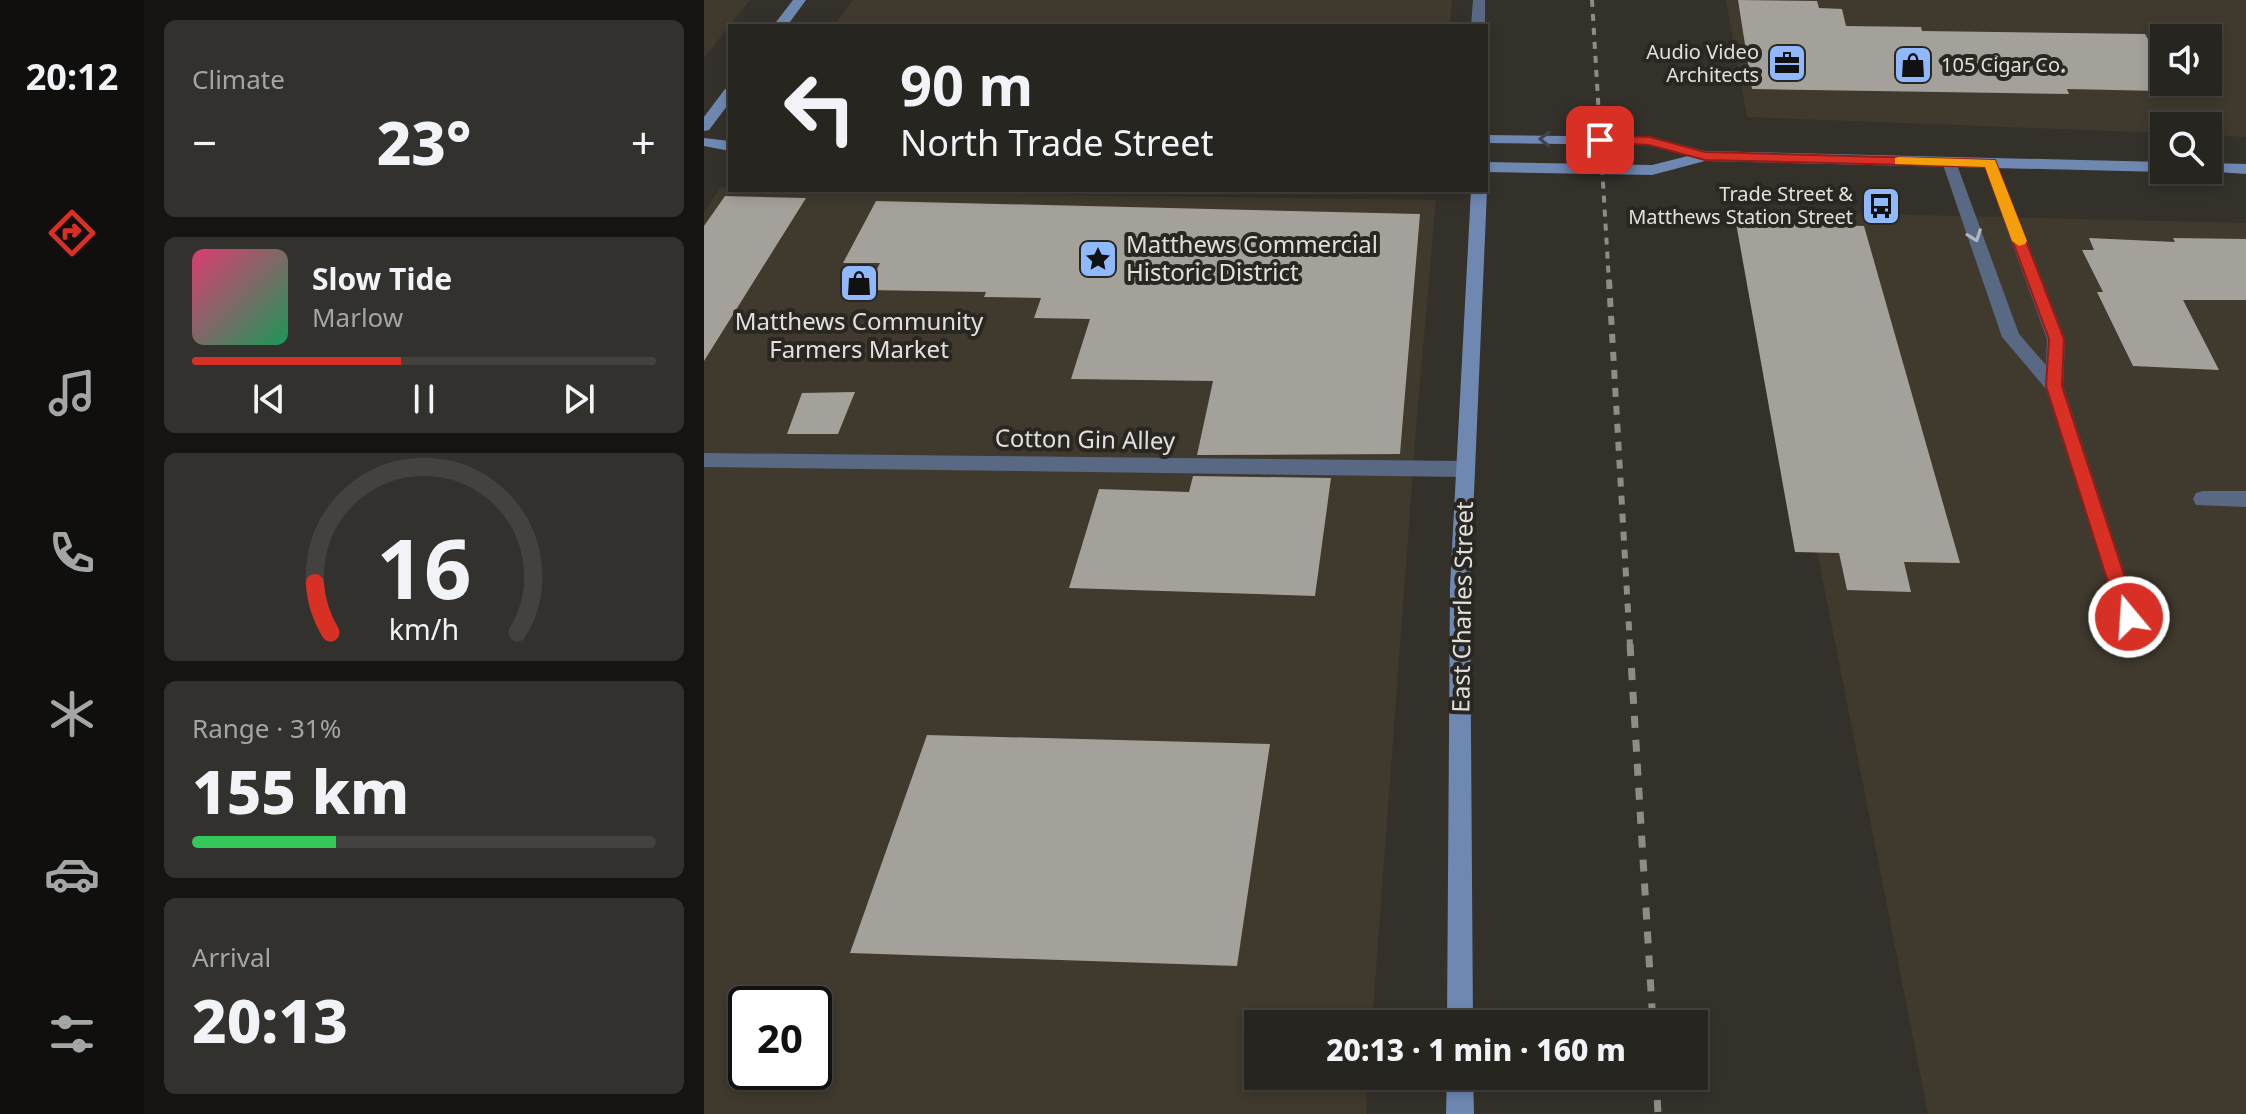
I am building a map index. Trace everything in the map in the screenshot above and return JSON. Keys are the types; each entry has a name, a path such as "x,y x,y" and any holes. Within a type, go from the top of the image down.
{"main road":[{"path":"782,24 800,0"},
{"path":"704,127 728,95"},
{"path":"704,141 728,137"},
{"path":"1488,139 1650,141 1705,156 2150,167"},
{"path":"704,141 728,146"},
{"path":"1488,167 1652,170 1705,156"},
{"path":"2222,168 2246,169"},
{"name":"East Charles Street","path":"1460,1010 1460,587 1479,192"},
{"path":"1460,1090 1460,1114"}],"street":[{"path":"1478,24 1479,0"},
{"path":"1949,162 2011,337 2054,386"},
{"path":"1990,163 2056,339 2054,386 2129,617"},
{"name":"Cotton Gin Alley","path":"704,460 1466,469"},
{"path":"2203,499 2246,499"}],"shaded area":[{"path":"704,0 750,0 728,24 704,58"},
{"path":"853,0 1452,0 1450,24 835,24"},
{"path":"1726,0 2246,0 2246,137 2222,136 2222,112 2150,112 2150,132 1747,117"},
{"path":"721,187 728,187 728,192 1436,200 1373,1010 1244,1010 1244,1090 1367,1090 1366,1114 704,1114 704,212"},
{"path":"1750,211 2246,223 2246,1114 1928,1114"}],"building":[{"path":"1738,0 1817,1 1819,8 1842,9 1846,26 1921,27 1922,31 2145,34 2150,42 2150,91 2067,89 2069,94 1752,89"},
{"path":"725,196 806,198 704,361 704,226"},
{"path":"876,201 1420,214 1400,454 1197,455 1213,381 1071,379 1090,319 1034,318 1041,298 984,297 986,292 867,290 880,263 843,263"},
{"path":"1736,223 1864,226 1960,563 1904,562 1911,592 1847,590 1839,553 1795,552"},
{"path":"2089,238 2175,242 2173,238 2246,239 2246,300 2183,300 2219,370 2133,366 2097,292 2103,292 2082,250 2094,250"},
{"path":"855,392 838,434 787,434 802,393"},
{"path":"1193,476 1331,478 1315,596 1069,588 1099,489 1189,492"},
{"path":"927,735 1270,744 1237,966 850,953"}],"railway":[{"path":"1592,0 1609,282"},
{"path":"1609,280 1630,646"},
{"path":"1630,644 1652,1010"},
{"path":"1657,1090 1658,1114"}],"slow traffic":[{"path":"1899,161 1990,163 2019,241"}],"place":[{"name":"Audio Video Architects","path":"1787,63"},
{"name":"105 Cigar Co.","path":"1913,65"},
{"name":"Trade Street & Matthews Station Street","path":"1881,206"},
{"name":"Matthews Commercial Historic District","path":"1098,259"},
{"name":"Matthews Community Farmers Market","path":"859,283"}],"route":[{"path":"1600,140 1650,141 1705,156 1990,163 2056,339 2054,386 2129,617"}]}
